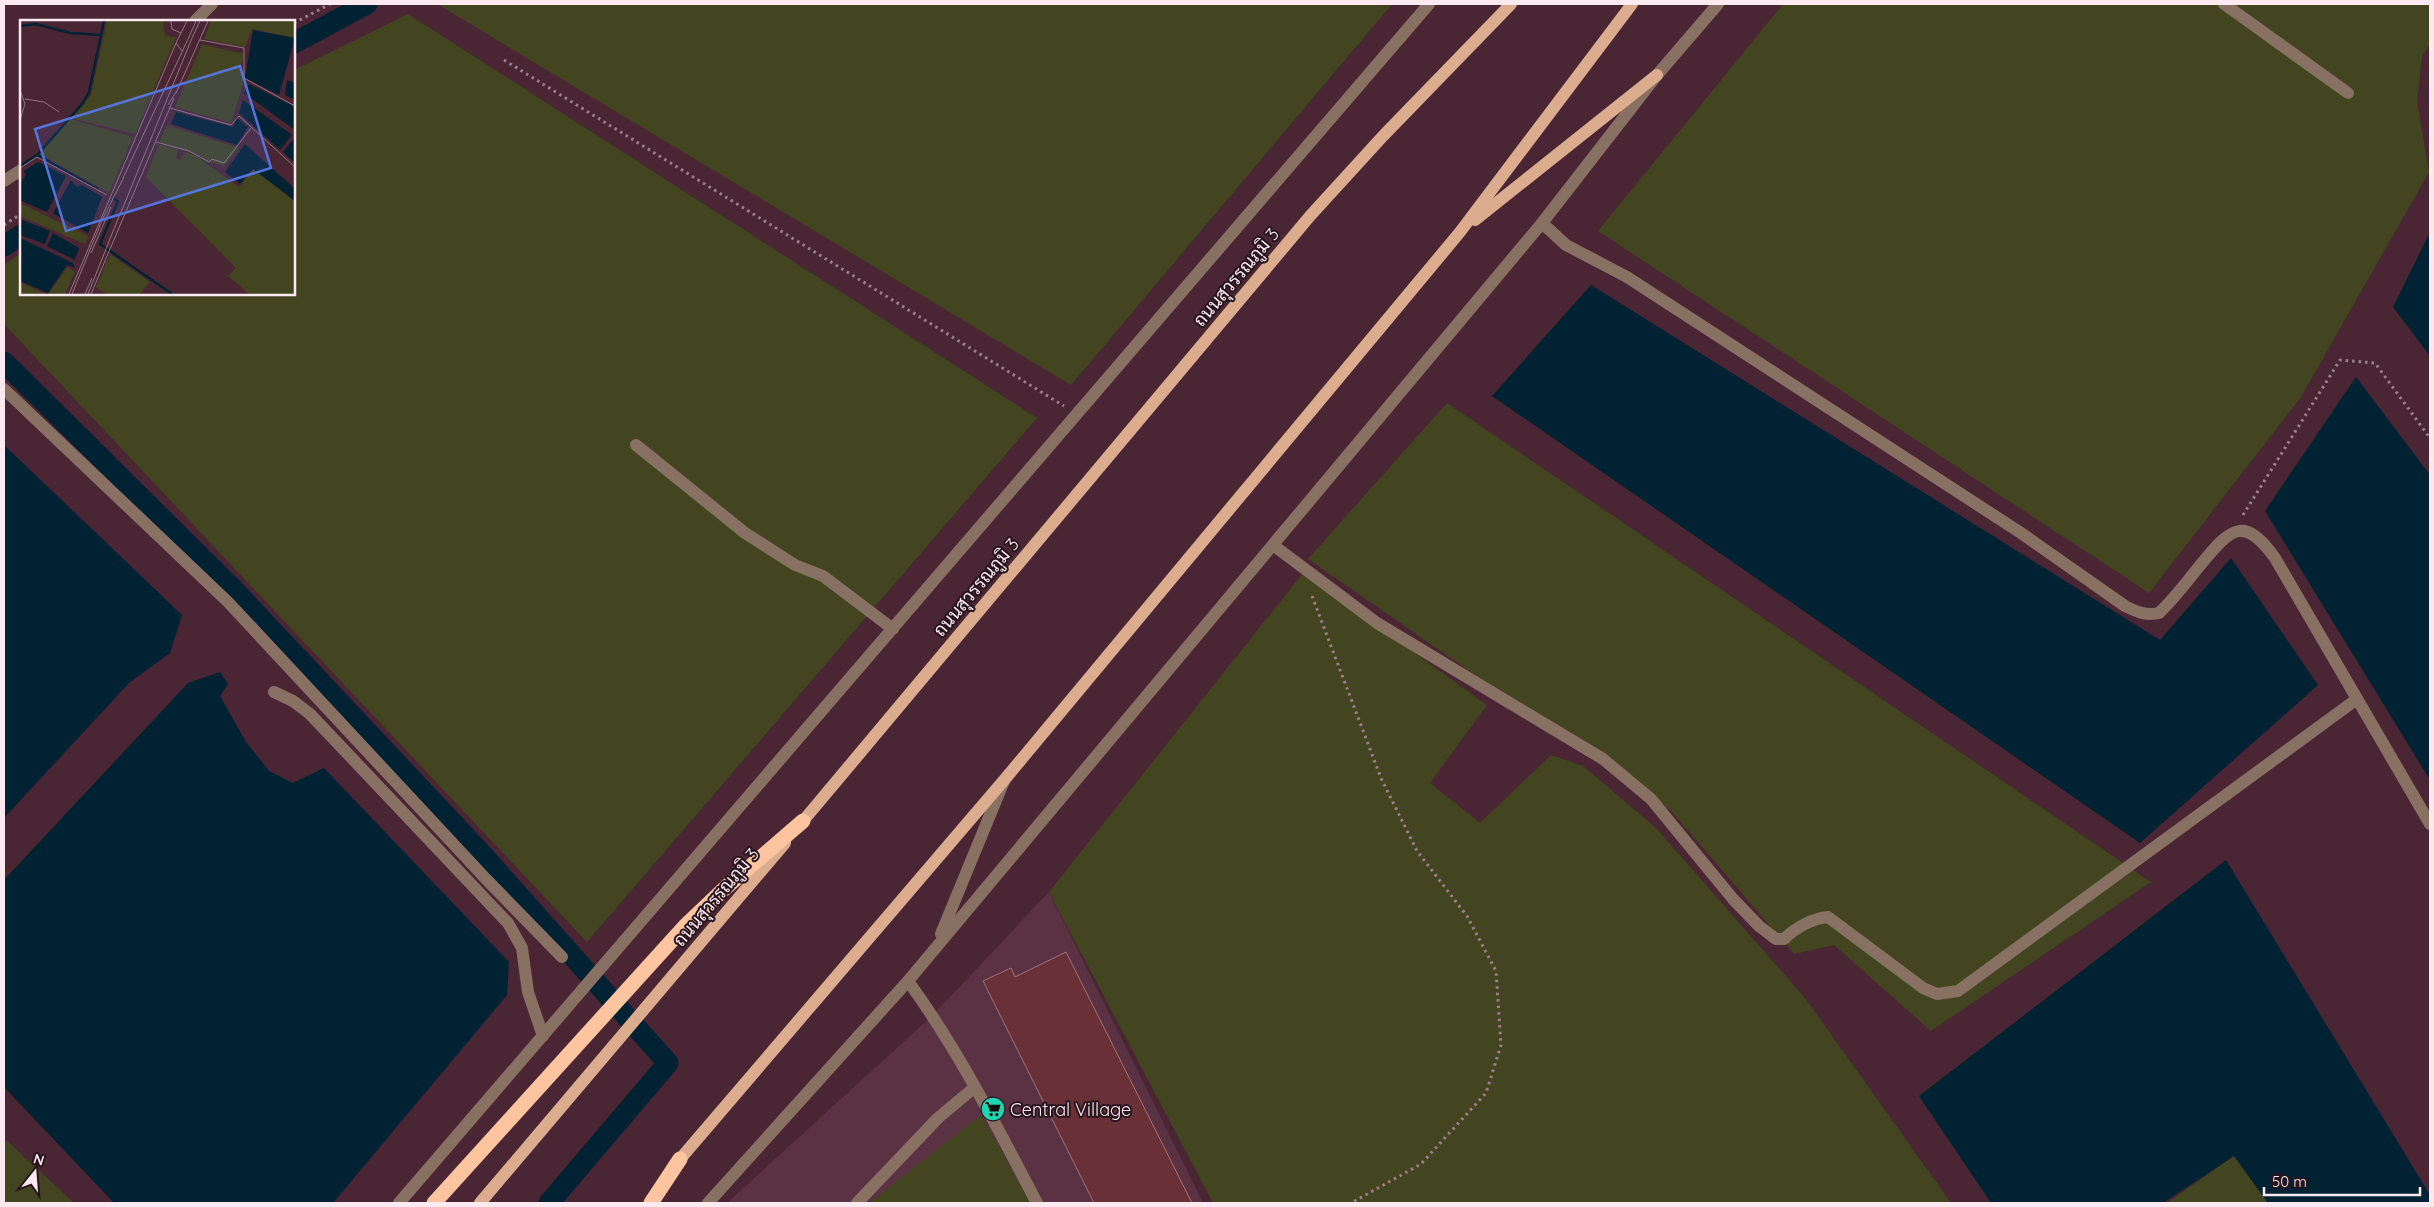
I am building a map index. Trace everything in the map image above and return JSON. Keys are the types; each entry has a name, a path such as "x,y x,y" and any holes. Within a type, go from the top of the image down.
{"highway":[{"path":"439,1197 685,926 803,821"},
{"path":"651,1203 680,1159"}],"main road":[{"name":"ถนนสุวรรณภูมิ 3","path":"480,1203 648,1006 1310,216 1383,136 1511,4"},
{"path":"642,1203 1005,779 1460,232 1632,4"},
{"path":"1460,232 1657,75"}],"street":[{"path":"195,20 212,4"},
{"path":"399,1203 569,1005 615,955 1428,4"},
{"path":"708,1203 908,981 1542,222 1657,75 1718,4"},
{"path":"2224,4 2348,94"},
{"path":"4,182 20,171"},
{"path":"1542,222 1566,246 1635,282 2021,533 2126,606 2139,613 2151,615 2159,613 2223,537 2232,532 2241,531 2253,534 2263,542 2275,558 2430,824"},
{"path":"4,389 228,602 486,879 562,956"},
{"path":"636,445 745,533 795,564 823,576 893,629"},
{"path":"1273,545 1378,623 1603,758 1651,799 1733,899 1759,926 1776,939 1784,939 1789,933 1816,919 1828,917 1923,988 1937,994 1958,991 2357,699"},
{"path":"274,692 293,701 310,714 508,923 522,948 528,992 543,1036"},
{"path":"936,946 1005,779"},
{"path":"908,981 934,1016 975,1087 1036,1203"},
{"path":"857,1203 938,1118 975,1087"}],"path":[{"path":"295,22 330,4"},
{"path":"504,60 1077,414"},
{"path":"4,225 20,215"},
{"path":"2232,532 2340,360 2375,363 2430,438"},
{"path":"1310,593 1381,778 1417,851 1467,916 1496,971 1501,1044 1486,1093 1421,1164 1351,1203"}],"shaded area":[{"name":"Central Village","path":"1049,892 1203,1203 727,1203 934,1014"}],"green space":[{"path":"437,4 1392,4 1071,385"},
{"path":"1783,4 2430,4 2430,43 2422,57 2417,101 2429,172 2301,397 2149,593 1598,231"},
{"path":"408,14 1037,418 587,942 4,324 4,265 20,254 20,295 295,295 295,70"},
{"path":"1447,403 2151,882 1931,1031 1834,945 1794,954 1671,811 1308,559"},
{"path":"1303,573 1487,705 1430,783 1480,823 1551,755 1583,766 1656,828 1805,998 1951,1203 1213,1203 1049,892"},
{"path":"981,1115 1030,1203 869,1203"},
{"path":"4,1138 74,1203 4,1203"},
{"path":"2234,1156 2268,1203 2167,1203"}],"water":[{"path":"2430,232 2430,356 2393,307"},
{"path":"1591,285 2160,640 2231,558 2318,685 2140,843 1492,396"},
{"path":"2356,377 2430,475 2430,780 2265,511"},
{"path":"4,445 182,615 170,653 129,683 4,818"},
{"path":"220,672 228,684 220,696 246,742 269,771 293,783 324,768 509,962 507,995 333,1203 114,1203 4,1087 4,880 188,683"},
{"path":"2226,860 2430,1195 2430,1203 2268,1203 2234,1156 2163,1203 1991,1203 1919,1096"}],"building":[{"path":"1066,952 1192,1203 1094,1203 983,981 1011,968 1015,977"}],"waterway":[{"path":"295,42 367,4"},
{"path":"4,246 20,236"},
{"path":"4,362 235,591 480,852 668,1063 549,1203"}],"place":[{"name":"Central Village","path":"993,1109"}]}
